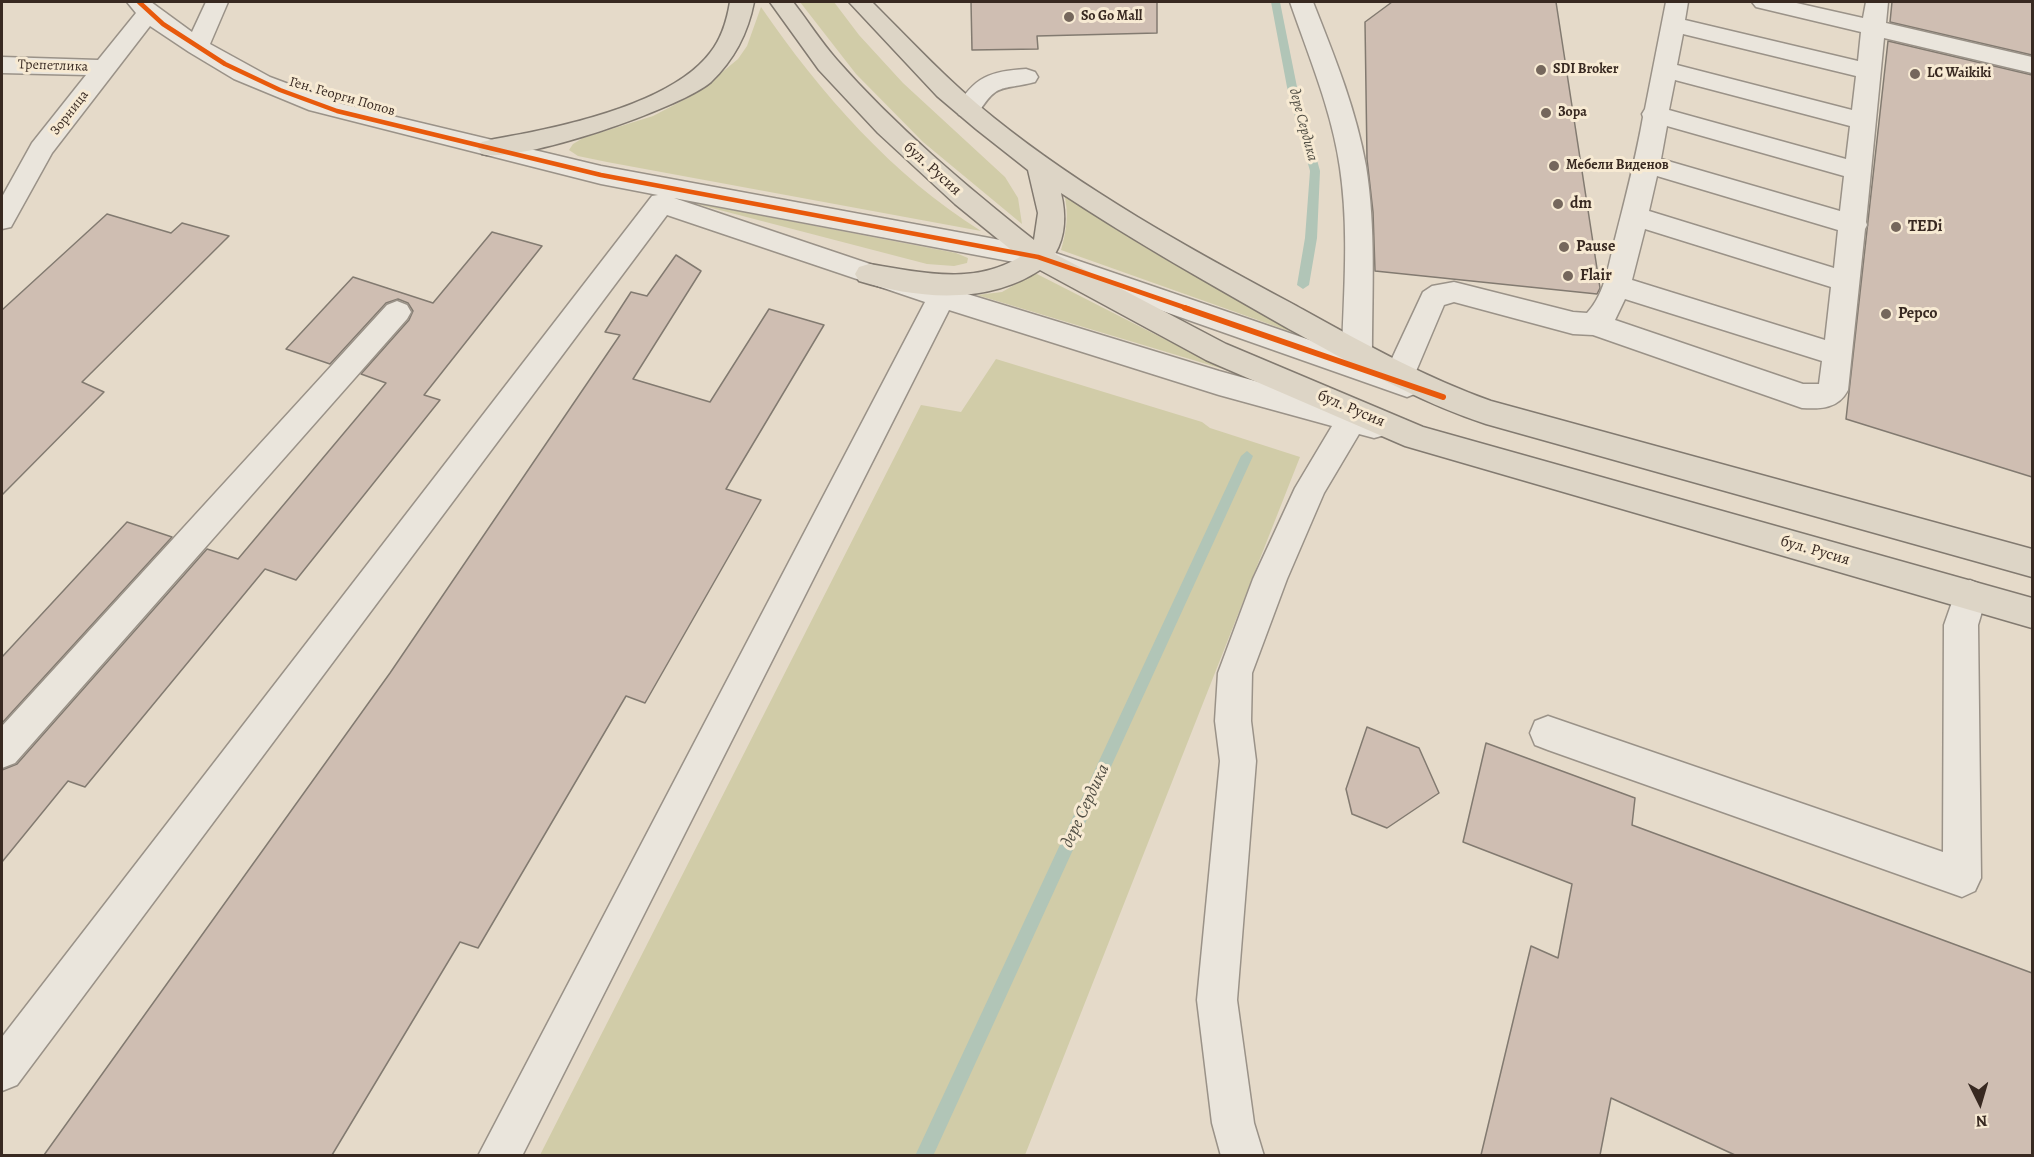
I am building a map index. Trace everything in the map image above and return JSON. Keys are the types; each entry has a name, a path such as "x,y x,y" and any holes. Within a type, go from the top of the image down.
{"main road":[{"path":"491,148 550,138 593,125 659,102 691,85 716,63 733,38 742,2"},
{"name":"бул. Русия","path":"782,2 828,65 886,128 964,198 1038,257 1216,352 1416,437 2032,614"},
{"path":"860,2 905,50 968,109 1040,166 1114,215 1266,303 1399,376 1443,397 1486,412 2032,563"},
{"path":"869,274 956,286 986,282 1024,267 1038,257 1046,242 1050,225 1048,185 1040,166"}],"street":[{"path":"197,47 217,2"},
{"path":"1302,2 1337,99 1349,143 1357,191 1358,353"},
{"path":"1764,2 1875,14 2032,65"},
{"name":"Ген. Георги Попов","path":"144,7 197,47 244,75 303,101 491,148"},
{"name":"Зорница","path":"2,220 41,149 105,68 144,7"},
{"path":"1594,324 1605,312 1617,286 1647,164 1654,114 1675,13 1868,71"},
{"path":"1399,376 1433,299 1442,293 1454,292 1573,323 1594,324 1802,396 1822,397 1833,390 1854,225 1857,171 1875,14"},
{"name":"Трепетлика","path":"2,65 105,68"},
{"path":"1664,69 1863,121"},
{"path":"968,109 981,88 1008,78 1026,77"},
{"path":"1654,114 1857,171"},
{"path":"491,148 869,274 1220,383 1416,437"},
{"path":"491,148 601,175 1038,257 1443,397"},
{"path":"1647,164 1854,225"},
{"path":"2,1070 661,203"},
{"path":"1634,216 1847,282"},
{"path":"1617,286 1838,355"},
{"path":"499,1155 942,296"},
{"path":"2,751 397,312"},
{"path":"1243,1155 1233,1123 1217,999 1238,761 1233,721 1235,673 1270,579 1311,488 1352,420"},
{"path":"1548,733 1962,878 1961,625 1970,595"}],"shaded area":[{"path":"800,2 834,2 859,35 903,83 1005,177 1018,198 1022,224 923,142 856,74"},
{"path":"761,7 808,71 860,131 918,185 981,231 607,162 578,156 569,150 573,144 583,138 653,116 697,93 738,59 747,46"},
{"path":"1064,193 1156,254 1254,306 1321,338 1317,341 1061,250 1067,222"},
{"path":"685,201 956,253 968,258 967,263 954,266 927,264"},
{"path":"1035,273 1223,369 977,295 1002,292"},
{"path":"996,359 1202,422 1210,428 1300,457 1025,1155 540,1155 921,405 961,412"}],"building":[{"name":"So Go Mall","path":"971,2 1157,2 1157,33 1037,36 1038,49 972,50"},
{"path":"1392,2 1556,2 1600,288 1597,294 1375,271 1373,212 1367,159 1365,22"},
{"path":"1892,2 2032,2 2032,55 1890,22"},
{"path":"1888,41 2032,75 2032,477 1846,419"},
{"path":"107,214 171,233 182,223 229,236 82,382 104,392 2,495 2,310"},
{"path":"492,232 542,246 424,395 440,400 296,580 265,569 85,787 68,781 2,862 2,770 17,764 207,549 238,559 386,383 361,374 409,320 413,311 408,303 398,299 386,303 330,364 286,349 353,277 433,303"},
{"path":"676,255 701,271 633,379 710,402 769,309 824,325 726,489 761,500 645,703 626,696 478,948 460,942 332,1155 44,1155 390,673 620,335 605,332 631,292 647,296"},
{"path":"127,522 172,537 2,723 2,657"},
{"path":"1367,727 1419,748 1439,793 1387,828 1352,814 1346,789"},
{"path":"1486,743 1635,798 1632,825 2032,973 2032,1155 1735,1155 1611,1098 1600,1155 1481,1155 1531,946 1558,958 1572,884 1463,842"}],"waterway":[{"name":"дере Сердика","path":"1275,2 1292,87 1315,171 1311,238 1303,285"},
{"name":"дере Сердика","path":"924,1156 1247,456"}],"cycle path":[{"path":"139,2 163,24 225,64 299,98 337,111 601,175 1038,257 1443,397"}],"place":[{"name":"So Go Mall","path":"1069,17"},
{"name":"SDI Broker","path":"1541,70"},
{"name":"LC Waikiki","path":"1915,74"},
{"name":"Зора","path":"1546,113"},
{"name":"Мебели Виденов","path":"1554,166"},
{"name":"dm","path":"1558,204"},
{"name":"TEDi","path":"1896,227"},
{"name":"Pause","path":"1564,247"},
{"name":"Flair","path":"1568,276"},
{"name":"Pepco","path":"1886,314"}]}
